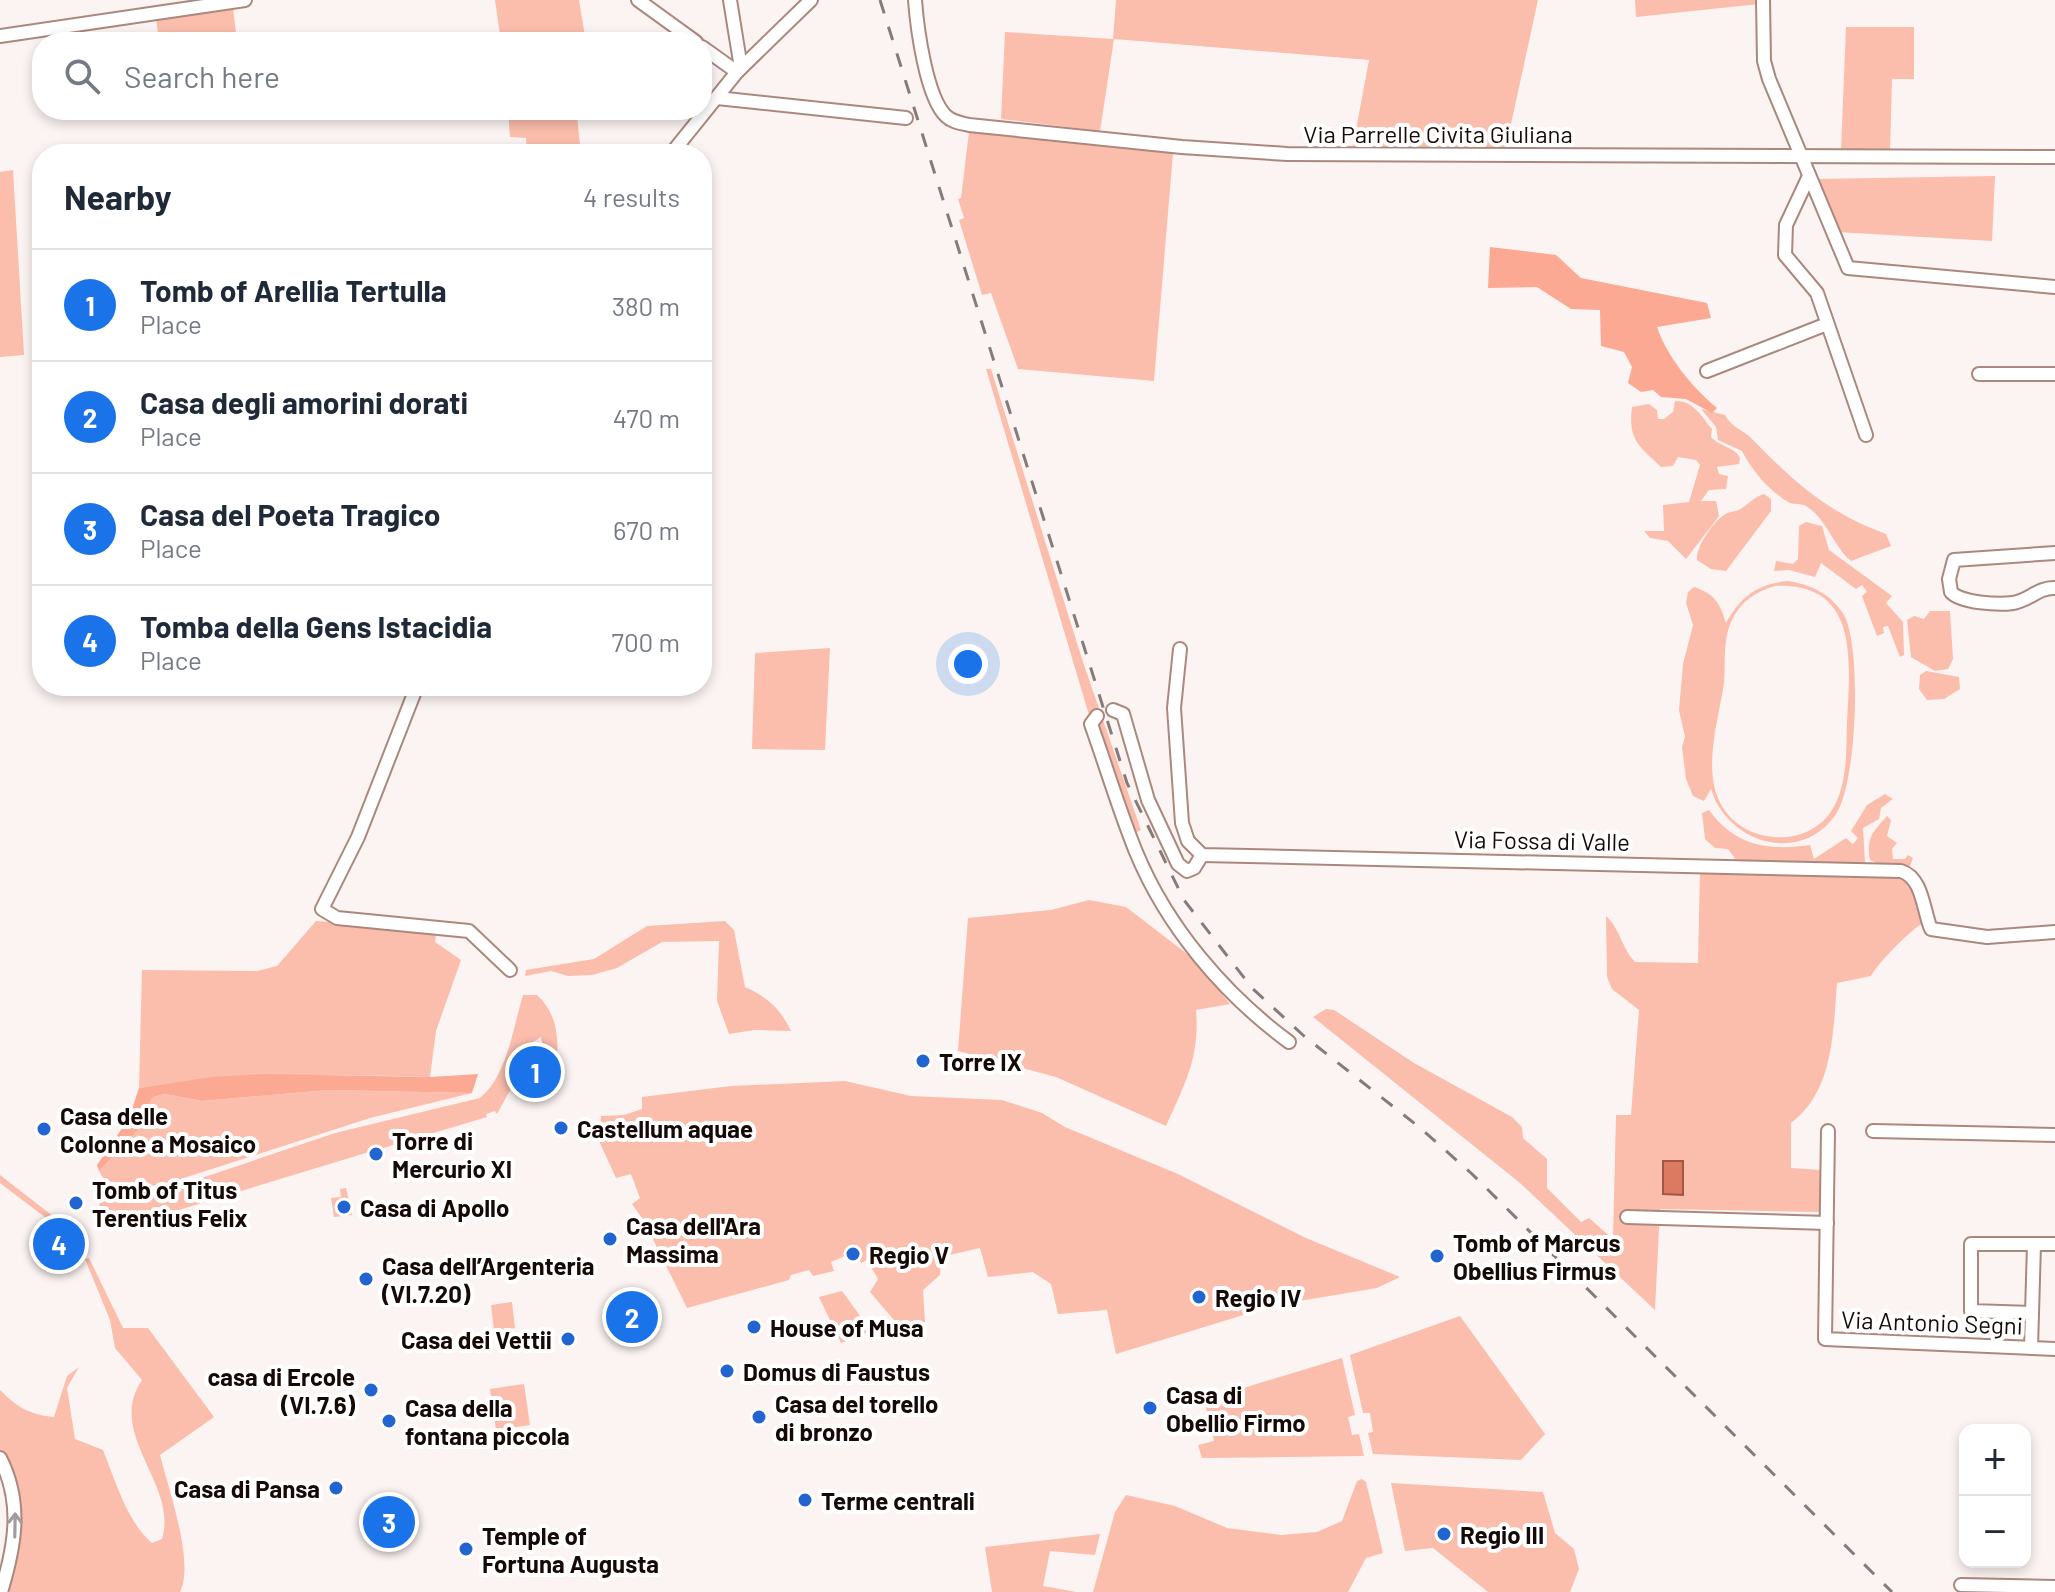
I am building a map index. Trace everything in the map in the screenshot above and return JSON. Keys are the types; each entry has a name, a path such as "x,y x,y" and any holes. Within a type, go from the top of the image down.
{"street":[{"path":"0,36 245,0"},
{"path":"638,0 682,32"},
{"path":"730,0 739,70"},
{"path":"712,104 739,70 811,0"},
{"name":"Via Parrelle Civita Giuliana","path":"915,0 919,36 939,107 944,115 960,123 1247,152 2055,157"},
{"path":"1763,0 1764,61 1848,268 2055,287"},
{"path":"712,53 739,70"},
{"path":"717,98 906,118"},
{"path":"679,144 699,120"},
{"path":"1809,176 1786,225 1785,255 1817,293 1866,435"},
{"path":"1707,371 1827,324"},
{"path":"1979,374 2055,374"},
{"path":"2055,553 1954,560 1949,579 1951,592 1959,599 2014,603 2040,589 2055,588"},
{"path":"1113,710 1123,714 1148,800 1178,864 1187,871 1194,868 1202,855 1188,841 1182,823 1174,708 1180,649"},
{"path":"413,696 358,837 322,909 337,918 469,931 510,970"},
{"path":"1097,716 1091,724 1137,854 1173,918 1227,992 1289,1042"},
{"name":"Via Fossa di Valle","path":"1202,855 1901,871 1908,873 1918,885 1931,929 1987,937 2055,932"},
{"name":"Via Antonio Segni","path":"1828,1131 1825,1339 2055,1349"},
{"path":"1873,1131 2055,1135"},
{"path":"1627,1217 1827,1223"},
{"path":"2032,1313 1971,1311 1971,1244 2055,1244"},
{"path":"2031,1348 2034,1244"},
{"path":"0,1458 14,1499 15,1525 12,1556 1,1592"},
{"path":"1961,1585 2055,1587"}],"shaded area":[{"path":"495,0 579,0 584,32 500,32"},
{"path":"1116,0 1538,0 1506,147 1353,146 1369,60 1114,39 1100,131 1001,119 1005,32 1113,39"},
{"path":"1635,0 1759,0 1759,4 1636,17"},
{"path":"233,7 236,32 158,32 156,18"},
{"path":"1846,27 1914,27 1914,79 1892,79 1890,151 1841,150"},
{"path":"509,120 577,120 580,144 526,144 526,138 510,137"},
{"path":"969,132 1173,153 1154,381 1018,369 991,293 982,295 959,220 964,218 958,199 961,198"},
{"path":"13,170 24,355 0,357 0,172"},
{"path":"1995,176 1992,241 1836,232 1815,179"},
{"path":"1490,247 1556,255 1581,278 1707,303 1711,318 1657,327 1681,371 1717,408 1712,413 1686,399 1661,397 1653,390 1641,392 1628,383 1632,367 1624,352 1601,346 1600,310 1571,309 1537,287 1488,288"},
{"path":"986,369 991,369 1083,662 1141,830 1135,833 1101,743 1095,713 1089,715"},
{"path":"1675,401 1687,403 1696,410 1712,429 1711,437 1735,451 1740,458 1739,464 1717,467 1719,474 1728,476 1726,489 1709,490 1701,501 1716,501 1719,516 1686,559 1668,541 1650,538 1644,531 1664,531 1663,505 1689,502 1700,465 1696,460 1678,457 1673,466 1661,467 1636,441 1631,418 1632,407 1649,404 1657,410 1658,419 1664,419 1673,412"},
{"path":"1701,409 1725,415 1814,495 1846,516 1886,534 1891,546 1851,561 1813,511 1804,505 1790,503 1774,492 1742,451 1718,440 1716,427"},
{"path":"1764,494 1771,499 1771,511 1726,571 1711,569 1697,560 1702,542 1719,519"},
{"path":"1806,522 1822,526 1829,550 1892,596 1886,603 1903,622 1904,655 1900,657 1888,626 1883,627 1884,633 1877,636 1862,596 1867,592 1862,585 1856,589 1821,563 1815,577 1789,570 1774,571 1776,561 1793,564 1798,559 1799,526"},
{"path":"1788,581 1813,588 1827,596 1844,615 1853,656 1855,715 1849,774 1836,814 1821,830 1804,840 1785,843 1766,841 1732,823 1711,789 1704,801 1693,796 1686,779 1682,747 1685,737 1679,710 1683,664 1693,625 1686,603 1688,592 1694,587 1712,596 1726,623 1751,593","holes":["1775,586 1803,588 1823,597 1836,611 1844,630 1849,675 1845,767 1837,800 1822,822 1797,835 1769,837 1742,827 1731,818 1715,788 1712,753 1724,683 1726,642 1733,618 1750,598"]},
{"path":"1930,611 1950,611 1953,659 1948,669 1935,671 1911,657 1907,620 1914,616 1924,619"},
{"path":"830,648 825,750 752,749 755,653"},
{"path":"1926,671 1959,677 1960,689 1944,699 1927,700 1919,689 1920,675"},
{"path":"1885,794 1893,799 1881,808 1879,819 1863,828 1865,863 1862,865 1737,861 1728,849 1715,848 1705,839 1702,813 1709,810 1730,832 1741,838 1766,846 1810,845 1814,859 1846,838 1853,844 1858,838 1851,831 1867,805"},
{"path":"1887,816 1891,820 1887,836 1897,843 1892,849 1893,859 1905,859 1908,855 1913,858 1910,866 1881,865 1870,860 1872,835"},
{"path":"1700,870 1899,874 1914,885 1924,923 1896,946 1871,976 1837,983 1829,1059 1816,1094 1791,1123 1791,1168 1821,1170 1820,1212 1660,1209 1655,1310 1520,1183 1313,1017 1326,1009 1334,1010 1414,1063 1512,1117 1522,1127 1523,1138 1547,1159 1547,1188 1581,1222 1589,1218 1613,1239 1616,1115 1631,1115 1639,1010 1612,989 1607,977 1606,916 1635,962 1698,963"},
{"path":"1089,900 1126,907 1195,960 1230,1004 1196,1010 1193,1056 1166,1126 1056,1077 958,1051 968,918 1051,910"},
{"path":"316,921 437,929 435,942 461,960 436,1031 430,1077 284,1076 139,1088 142,970 257,971 277,966"},
{"path":"725,921 734,930 745,987 772,1004 791,1031 754,1030 729,1034 717,1001 719,941 662,942 617,968 592,975 568,976 551,971 525,976 526,970 594,959 647,926"},
{"path":"523,995 537,995 555,1024 557,1058 554,1081 549,1082 541,1037 526,1046 520,1072 497,1114 495,1111 486,1114 487,1117 380,1149 378,1146 369,1148 369,1152 116,1229 97,1213 103,1192 160,1192 335,1133 480,1098 489,1089 503,1064"},
{"path":"266,1074 430,1077 478,1074 472,1093 328,1090 202,1101 165,1094 153,1097 141,1127 99,1171 97,1165 129,1118 139,1088 212,1077"},
{"path":"845,1081 911,1096 1002,1100 1042,1113 1065,1127 1178,1174 1306,1238 1400,1277 1377,1288 1276,1305 1116,1354 1107,1310 1058,1314 1051,1284 1033,1272 988,1277 980,1248 941,1257 940,1275 923,1290 925,1322 905,1333 870,1292 878,1279 867,1260 861,1263 856,1251 831,1262 834,1271 813,1276 809,1270 791,1275 789,1280 687,1308 644,1221 632,1204 640,1198 631,1174 616,1178 599,1141 601,1116 624,1115 642,1109 642,1097 731,1086"},
{"path":"328,1090 472,1093 370,1118 159,1186 105,1181 99,1171 141,1127 147,1105 153,1097 165,1094 202,1101"},
{"path":"1663,1161 1683,1161 1683,1195 1663,1194"},
{"path":"0,1175 58,1220 54,1224 0,1183"},
{"path":"346,1188 352,1215 334,1217 331,1198 341,1197 340,1189"},
{"path":"89,1258 123,1328 148,1328 214,1417 160,1455 182,1544 184,1579 180,1592 7,1592 21,1530 20,1511 0,1451 0,1390 24,1409 54,1417 67,1376 79,1367 67,1388 75,1439 103,1450 135,1524 152,1543 162,1539 165,1519 161,1499 132,1420 133,1400 142,1380 115,1348 110,1320 85,1259"},
{"path":"842,1291 871,1331 841,1343 819,1297"},
{"path":"512,1302 515,1328 494,1331 491,1305"},
{"path":"1460,1316 1545,1434 1521,1460 1373,1454 1368,1433 1373,1432 1370,1413 1363,1413 1350,1355"},
{"path":"1342,1358 1355,1415 1348,1417 1352,1435 1359,1434 1364,1456 1202,1458 1198,1445 1214,1441 1204,1400"},
{"path":"524,1384 530,1425 496,1430 490,1389"},
{"path":"1362,1479 1366,1482 1383,1553 1366,1558 1348,1592 1093,1592 1115,1512 1126,1495 1175,1506 1227,1528 1281,1535 1317,1532 1342,1521 1357,1481"},
{"path":"1391,1483 1543,1492 1555,1533 1574,1549 1579,1569 1570,1592 1488,1592 1433,1548 1405,1551"},
{"path":"1100,1534 1095,1555 1050,1551 1043,1586 1076,1592 992,1592 985,1547"}],"railway":[{"path":"880,0 1127,783 1184,900 1252,988 1304,1036 1419,1127 1471,1173 1892,1592"}],"place":[{"name":"Torre IX","path":"923,1061"},
{"name":"Tomb of Arellia Tertulla","path":"535,1072"},
{"name":"Castellum aquae","path":"561,1128"},
{"name":"Casa delle Colonne a Mosaico","path":"44,1129"},
{"name":"Torre di Mercurio XI","path":"376,1154"},
{"name":"Tomb of Titus Terentius Felix","path":"76,1203"},
{"name":"Casa di Apollo","path":"344,1207"},
{"name":"Casa dell'Ara Massima","path":"610,1239"},
{"name":"Tomba della Gens Istacidia","path":"59,1244"},
{"name":"Regio V","path":"853,1254"},
{"name":"Tomb of Marcus Obellius Firmus","path":"1437,1256"},
{"name":"Casa dell’Argenteria (VI.7.20)","path":"366,1279"},
{"name":"Regio IV","path":"1199,1297"},
{"name":"Casa degli amorini dorati","path":"632,1317"},
{"name":"House of Musa","path":"754,1327"},
{"name":"Casa dei Vettii","path":"568,1339"},
{"name":"Domus di Faustus","path":"727,1371"},
{"name":"casa di Ercole (VI.7.6)","path":"371,1390"},
{"name":"Casa di Obellio Firmo","path":"1150,1408"},
{"name":"Casa del torello di bronzo","path":"759,1417"},
{"name":"Casa della fontana piccola","path":"389,1421"},
{"name":"Casa di Pansa","path":"336,1488"},
{"name":"Terme centrali","path":"805,1500"},
{"name":"Casa del Poeta Tragico","path":"389,1522"},
{"name":"Regio III","path":"1444,1534"},
{"name":"Temple of Fortuna Augusta","path":"466,1549"}]}
